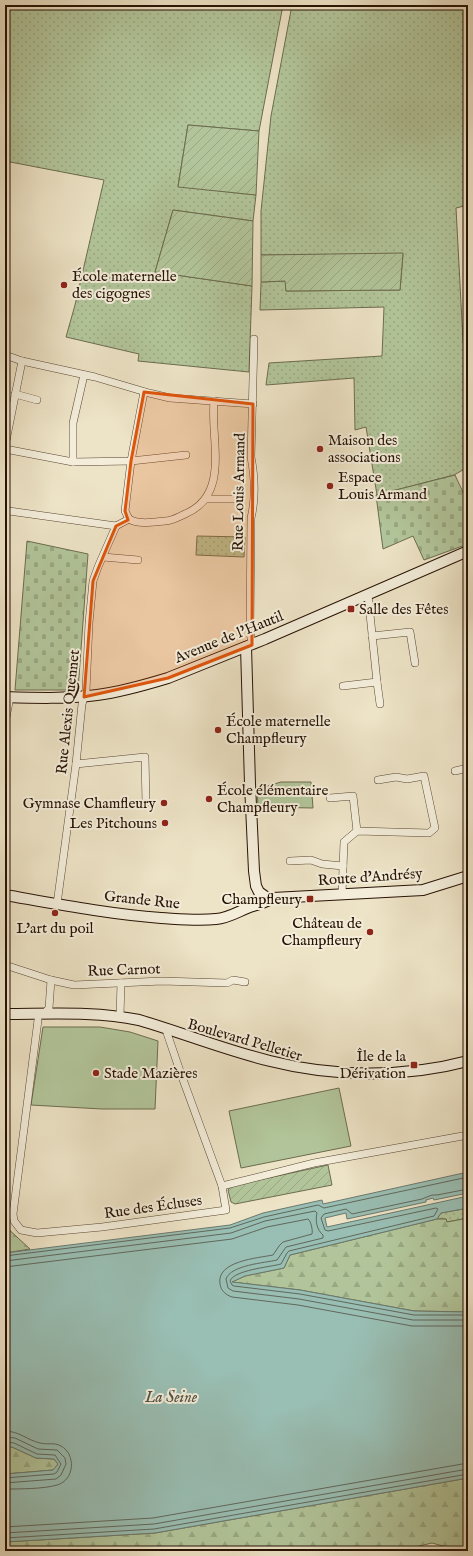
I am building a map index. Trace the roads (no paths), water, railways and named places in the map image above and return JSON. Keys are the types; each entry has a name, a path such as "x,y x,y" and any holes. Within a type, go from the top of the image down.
{"street":[{"name":"Rue Louis Armand","path":"249,646 251,518 255,504 252,457 254,339"},
{"path":"5,355 22,361 84,375 170,398 253,404"},
{"path":"22,361 5,448 73,462 131,461 186,455"},
{"path":"73,462 73,423 84,375"},
{"path":"144,392 131,461 126,511 129,519 135,522 170,521 194,510 206,499 213,481 216,465 213,422 214,401"},
{"path":"15,394 37,400"},
{"path":"206,499 236,499"},
{"path":"5,508 9,510 116,526 129,519"},
{"name":"Rue Alexis Quennet","path":"58,904 84,696 86,691 94,581 116,526"},
{"name":"Avenue de l'Hautil","path":"7,698 98,695 152,683 185,672 249,646 468,552"},
{"path":"103,557 138,560"},
{"path":"368,595 380,704"},
{"path":"372,636 410,632 415,663"},
{"path":"249,646 250,784 256,886 256,900 254,906"},
{"path":"343,686 377,682"},
{"path":"5,723 7,698"},
{"path":"76,764 144,757 146,803"},
{"path":"456,770 468,768"},
{"path":"342,894 344,842 357,831 429,833 435,828 424,776 407,779 396,777 378,780"},
{"path":"330,798 353,796 357,831"},
{"path":"290,861 311,860 322,864 343,866"},
{"name":"Route d'Andrésy","path":"273,898 423,890 468,876"},
{"path":"256,886 261,895 273,898"},
{"name":"Grande Rue","path":"5,895 139,916 192,920 227,917 273,898"},
{"name":"Rue Carnot","path":"5,965 51,980 74,985 162,981 227,983 232,980 246,982"},
{"name":"Rue des Écluses","path":"51,980 49,1008 41,1017 35,1033 34,1056 13,1214 14,1221 21,1230 37,1233 102,1227 226,1210 222,1186 314,1163 468,1135"},
{"path":"120,1016 121,983"},
{"name":"Boulevard Pelletier","path":"5,1021 80,1013 120,1016 162,1027 252,1056 303,1068 366,1073 395,1072 436,1069 468,1061"},
{"name":"Boulevard Pelletier","path":"5,1014 120,1022 167,1034 270,1066 333,1076 402,1076 436,1074 468,1068"},
{"path":"167,1034 222,1186"}],"water":[{"name":"La Seine","path":"468,1172 468,1193 434,1200 433,1198 426,1200 426,1202 347,1219 346,1213 325,1218 327,1227 468,1196 468,1208 441,1213 437,1219 290,1255 284,1268 245,1276 232,1282 300,1290 414,1311 468,1312 468,1478 155,1533 5,1542 5,1474 53,1470 58,1464 54,1459 36,1458 12,1447 5,1446 5,1253 230,1225 263,1213 322,1200 323,1204"}],"place":[{"name":"École maternelle des cigognes","path":"64,285"},
{"name":"Maison des associations","path":"320,449"},
{"name":"Espace Louis Armand","path":"330,486"},
{"name":"Salle des Fêtes","path":"351,609"},
{"name":"École maternelle Champfleury","path":"218,730"},
{"name":"École élémentaire Champfleury","path":"209,799"},
{"name":"Gymnase Chamfleury","path":"164,803"},
{"name":"Les Pitchouns","path":"165,823"},
{"name":"Champfleury","path":"310,899"},
{"name":"L'art du poil","path":"55,913"},
{"name":"Château de Champfleury","path":"370,932"},
{"name":"Île de la Dérivation","path":"414,1065"},
{"name":"Stade Mazières","path":"96,1073"}]}
